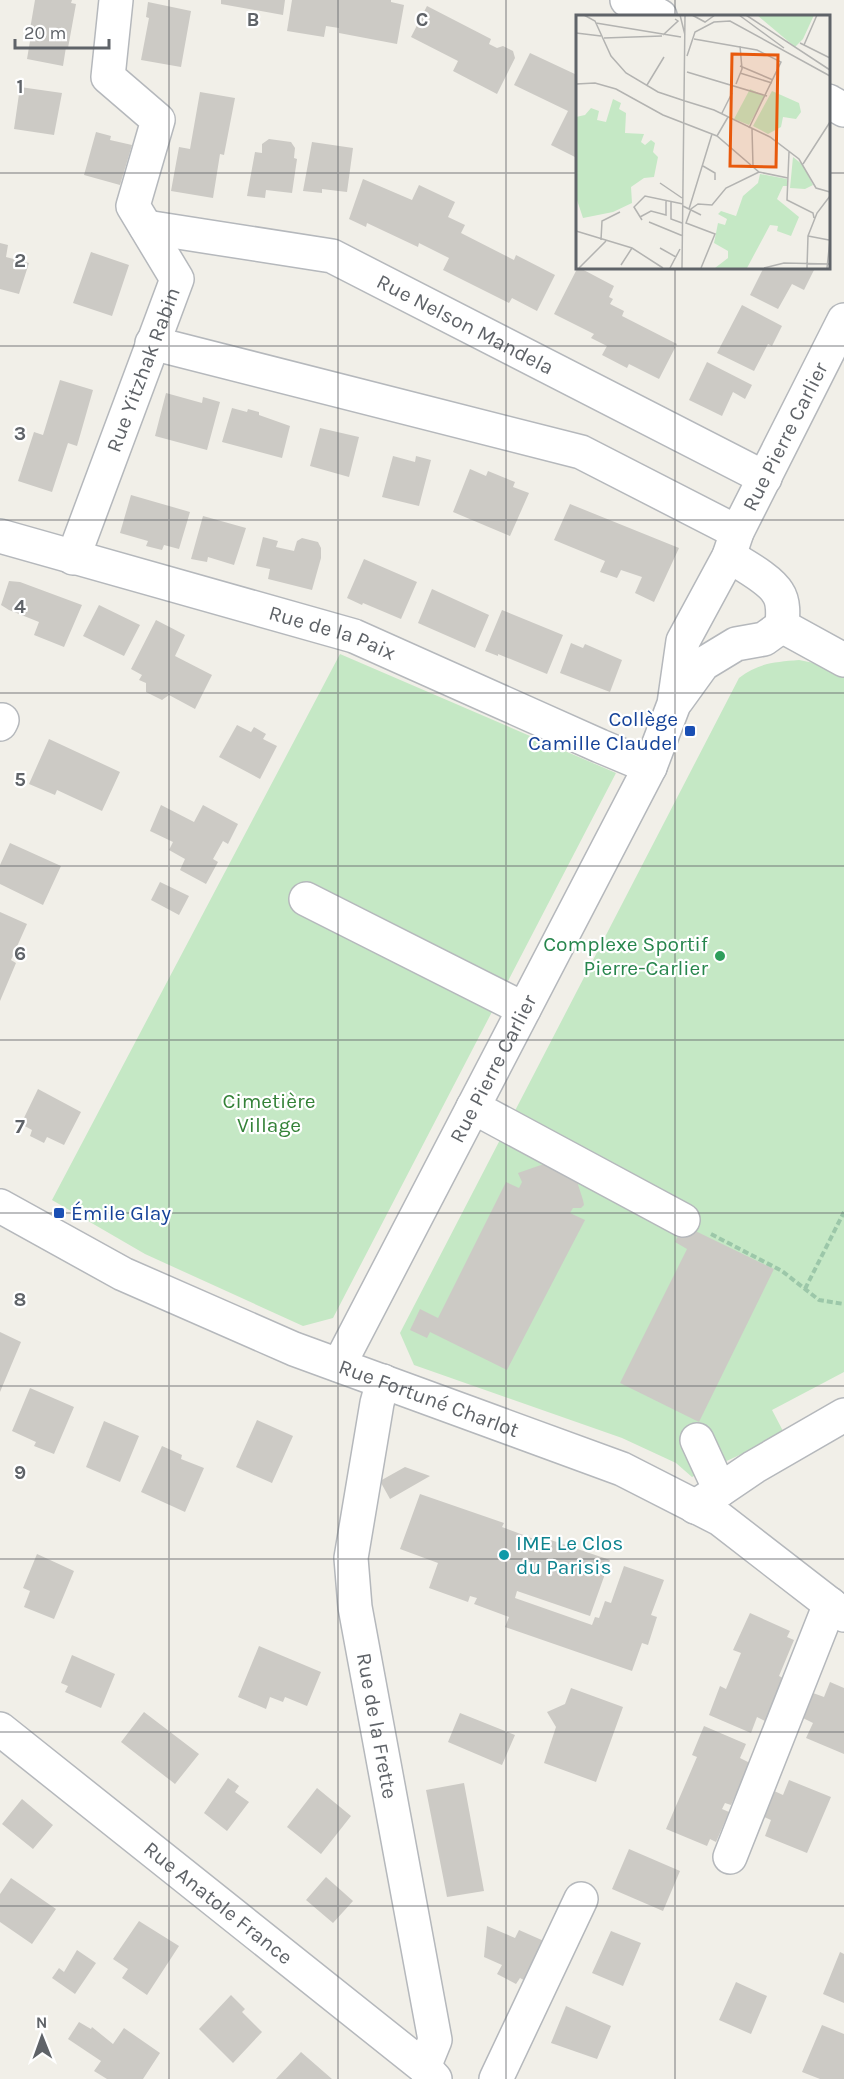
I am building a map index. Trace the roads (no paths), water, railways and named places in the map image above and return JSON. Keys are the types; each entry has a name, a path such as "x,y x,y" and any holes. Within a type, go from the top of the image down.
{"street":[{"name":"Rue Yitzhak Rabin","path":"73,558 177,279 133,206 158,120 108,77 116,0"},
{"path":"627,0 658,15"},
{"path":"829,102 844,110"},
{"name":"Rue Nelson Mandela","path":"146,227 332,256 765,478"},
{"name":"Rue Pierre Carlier","path":"339,1365 650,766 674,704 683,642 844,320"},
{"path":"152,343 581,452 733,544 778,593 783,609 783,626 844,660"},
{"name":"Rue de la Paix","path":"0,536 354,636 600,747 650,766"},
{"name":"Rue Pierre Carlier","path":"674,704 703,664 736,644 764,639 783,626"},
{"path":"306,898 524,1009"},
{"path":"473,1107 683,1220"},
{"name":"Rue Fortuné Charlot","path":"0,1206 123,1274 294,1349 707,1498 720,1519 837,1610"},
{"name":"Rue de la Frette","path":"383,1381 377,1403 351,1558 355,1607 367,1679 435,2040 429,2073"},
{"path":"697,1440 707,1498 754,1467 844,1415"},
{"path":"730,1857 837,1610"},
{"name":"Rue Anatole France","path":"0,1729 429,2073"},
{"path":"496,2079 581,1899"}],"place":[{"name":"Collège Camille Claudel","path":"690,731"},
{"name":"Complexe Sportif Pierre-Carlier","path":"720,956"},
{"name":"Émile Glay","path":"59,1213"},
{"name":"IME Le Clos du Parisis","path":"504,1555"}],"park label":[{"name":"Cimetière Village","path":"269,1113"}]}
